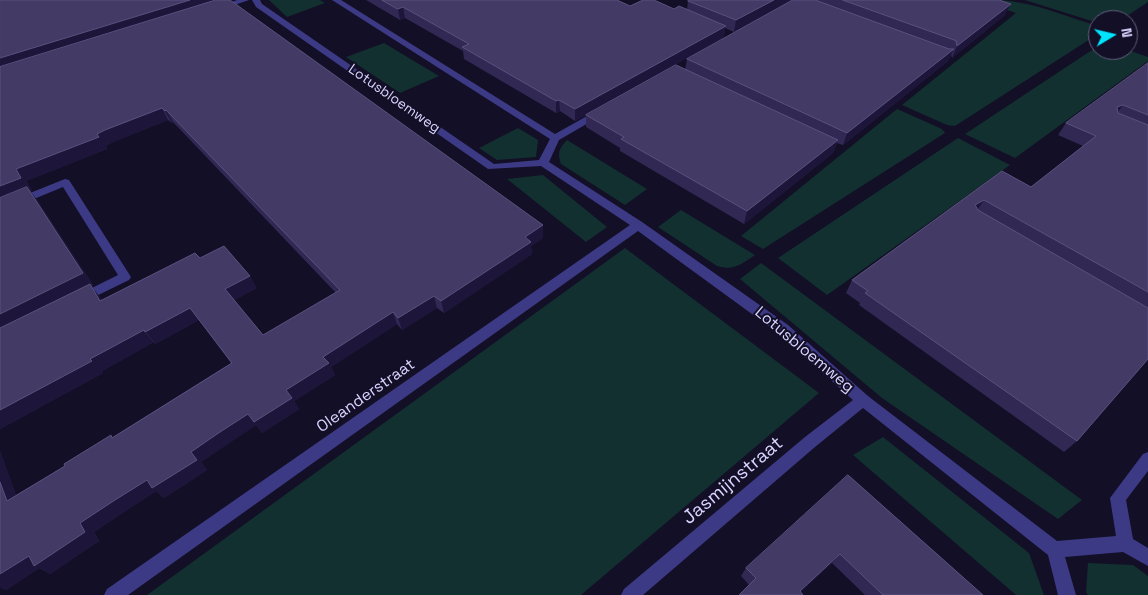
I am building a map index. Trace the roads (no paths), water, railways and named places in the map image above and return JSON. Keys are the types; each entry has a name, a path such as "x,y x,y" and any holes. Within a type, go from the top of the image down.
{"street":[{"path":"207,12 245,0"},
{"name":"Lotusbloemweg","path":"256,0 259,5 492,166 543,163 638,225 783,329 863,400 1055,550"},
{"path":"336,0 555,138"},
{"path":"543,163 555,138 607,109"},
{"path":"0,208 65,182 125,277 71,304"},
{"name":"Oleanderstraat","path":"113,595 638,225"},
{"name":"Jasmijnstraat","path":"630,595 810,442 863,400"},
{"path":"1125,544 1118,498 1148,459"},
{"path":"1067,595 1055,550 1125,544 1148,558"}]}
